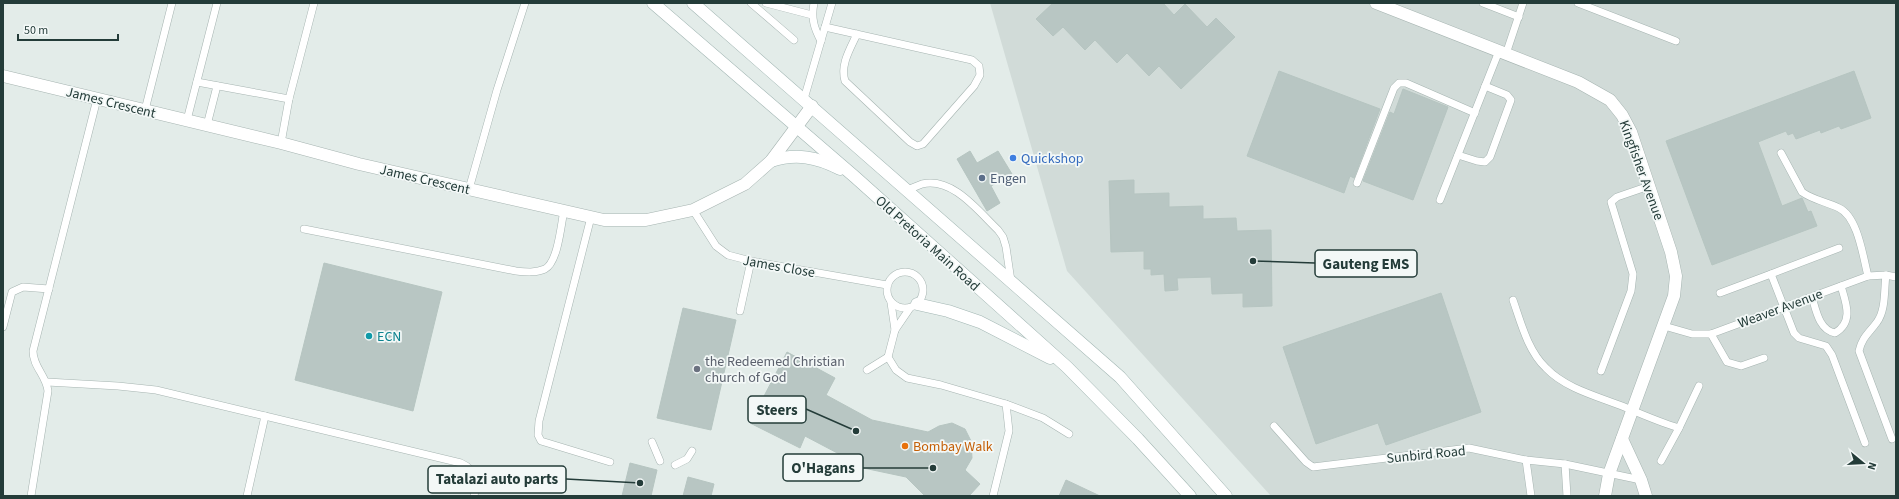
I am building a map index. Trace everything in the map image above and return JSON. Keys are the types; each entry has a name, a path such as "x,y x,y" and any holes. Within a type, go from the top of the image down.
{"main road":[{"name":"Old Pretoria Main Road","path":"654,3 797,126 1067,366 1138,439 1190,496"},
{"name":"Old Pretoria Main Road","path":"693,3 808,102 1120,377 1226,496"},
{"name":"Kingfisher Avenue","path":"1376,3 1578,82 1610,100 1622,115 1631,132 1671,252 1676,276 1674,296 1609,474 1605,496"},
{"name":"James Crescent","path":"3,76 282,143 359,164 591,217 619,220 646,220 693,210 745,184 770,161 797,126 808,102"},
{"path":"770,161 787,156 805,157 822,161 855,177"},
{"path":"913,306 948,311 980,322 1067,366"},
{"path":"1622,439 1641,480 1646,496"}],"lane":[{"path":"145,110 172,3"},
{"path":"187,120 217,3"},
{"path":"282,143 289,100 314,3"},
{"path":"469,189 497,90 525,3"},
{"path":"751,3 794,40"},
{"path":"766,3 812,15"},
{"path":"814,3 812,15 815,29 821,41"},
{"path":"808,102 821,41 832,3"},
{"path":"1483,3 1519,17"},
{"path":"1440,200 1485,86 1503,52 1519,17 1523,3"},
{"path":"1578,3 1676,41"},
{"path":"825,27 972,60 979,66 980,75 974,86 923,144 917,146 910,142 845,81 842,72 856,34"},
{"path":"197,82 289,100"},
{"path":"1357,183 1394,88 1399,83 1406,83 1475,113"},
{"path":"207,125 217,86"},
{"path":"1458,155 1485,162 1490,157 1511,100 1507,95 1485,86"},
{"path":"31,496 48,391 47,382 36,368 33,360 33,351 97,99"},
{"path":"1781,153 1802,192 1808,196 1841,209 1853,221 1868,276"},
{"path":"908,190 928,184 946,186 956,191 998,230 1003,237 1011,282"},
{"path":"1601,370 1631,291 1634,274 1611,202 1617,197 1649,186"},
{"path":"304,229 516,271 529,272 546,268 552,262 564,210"},
{"name":"James Close","path":"693,210 712,240 722,251 735,258 887,285"},
{"path":"591,217 539,421 538,435 542,441 610,462"},
{"path":"1720,293 1839,248"},
{"path":"740,312 751,261"},
{"path":"867,370 888,356 895,330 913,306 922,297 924,291 921,280 911,273 900,273 890,280 887,285 895,330"},
{"path":"1771,274 1794,333 1799,338 1826,346 1832,355 1865,443"},
{"path":"1886,275 1881,313 1878,321 1865,334 1859,350 1892,439"},
{"name":"Weaver Avenue","path":"1664,326 1692,334 1711,334 1868,276 1886,275 1896,277"},
{"path":"1812,297 1823,327 1829,332 1835,333 1844,326 1847,319 1847,309 1841,286"},
{"path":"4,323 12,292 23,287 49,289"},
{"path":"1513,300 1530,346 1546,368 1563,382 1579,390 1659,422 1679,428"},
{"path":"891,303 900,308 913,306"},
{"path":"1711,334 1728,362 1741,366 1764,358"},
{"path":"888,356 896,370 907,378 941,385 1006,404 1043,418 1069,434"},
{"path":"47,382 118,386 156,390 461,463 471,469 476,476 474,496"},
{"path":"1661,461 1699,386"},
{"path":"993,496 1009,431 1006,404"},
{"path":"247,496 265,416"},
{"name":"Sunbird Road","path":"1274,426 1306,462 1313,467 1470,448 1526,460 1565,464 1641,480"},
{"path":"652,442 660,461"},
{"path":"675,466 687,459 692,451"},
{"path":"1526,460 1531,496"},
{"path":"1565,464 1567,496"}],"shaded area":[{"path":"990,3 1896,3 1896,496 1271,496 1067,271"}],"building":[{"path":"1053,3 1163,3 1174,15 1185,4 1207,27 1216,18 1235,37 1181,89 1159,66 1149,76 1127,53 1117,63 1095,40 1085,50 1063,27 1053,36 1036,19"},
{"path":"1279,71 1380,109 1354,178 1350,176 1344,193 1247,156"},
{"path":"1854,71 1871,118 1841,129 1839,126 1821,133 1820,130 1796,139 1793,133 1788,135 1786,131 1758,142 1782,206 1802,198 1808,212 1811,211 1817,226 1712,265 1666,141"},
{"path":"1403,89 1448,107 1413,200 1363,181 1390,112 1394,114"},
{"path":"970,151 977,163 998,151 1012,174 991,186 1000,203 987,211 957,159"},
{"path":"1134,180 1134,194 1169,193 1169,207 1203,206 1203,219 1236,218 1237,231 1271,230 1272,306 1243,307 1243,293 1212,294 1211,277 1177,278 1178,290 1165,291 1164,274 1151,275 1151,269 1144,269 1144,251 1111,252 1109,181"},
{"name":"ECN","path":"324,263 442,292 413,411 295,380"},
{"path":"1441,293 1481,412 1386,445 1378,423 1316,444 1283,347"},
{"name":"the Redeemed Christian church of God","path":"683,308 736,320 711,430 657,418"},
{"path":"787,352 835,378 826,395 872,420 928,432 939,426 952,423 965,429 971,441 972,458 965,470 980,484 969,496 925,496 906,477 854,466 843,456 805,436 800,448 750,423"},
{"path":"630,463 657,470 651,496 622,496"},
{"path":"688,477 714,484 711,496 683,496"},
{"path":"1066,480 1100,496 1059,496"}],"place":[{"name":"Quickshop","path":"1013,158"},
{"name":"Engen","path":"982,178"},
{"name":"Gauteng EMS","path":"1253,261"},
{"name":"ECN","path":"369,336"},
{"name":"the Redeemed Christian church of God","path":"697,369"},
{"name":"Steers","path":"856,431"},
{"name":"Bombay Walk","path":"905,446"},
{"name":"O'Hagans","path":"933,468"},
{"name":"Tatalazi auto parts","path":"640,483"}]}
